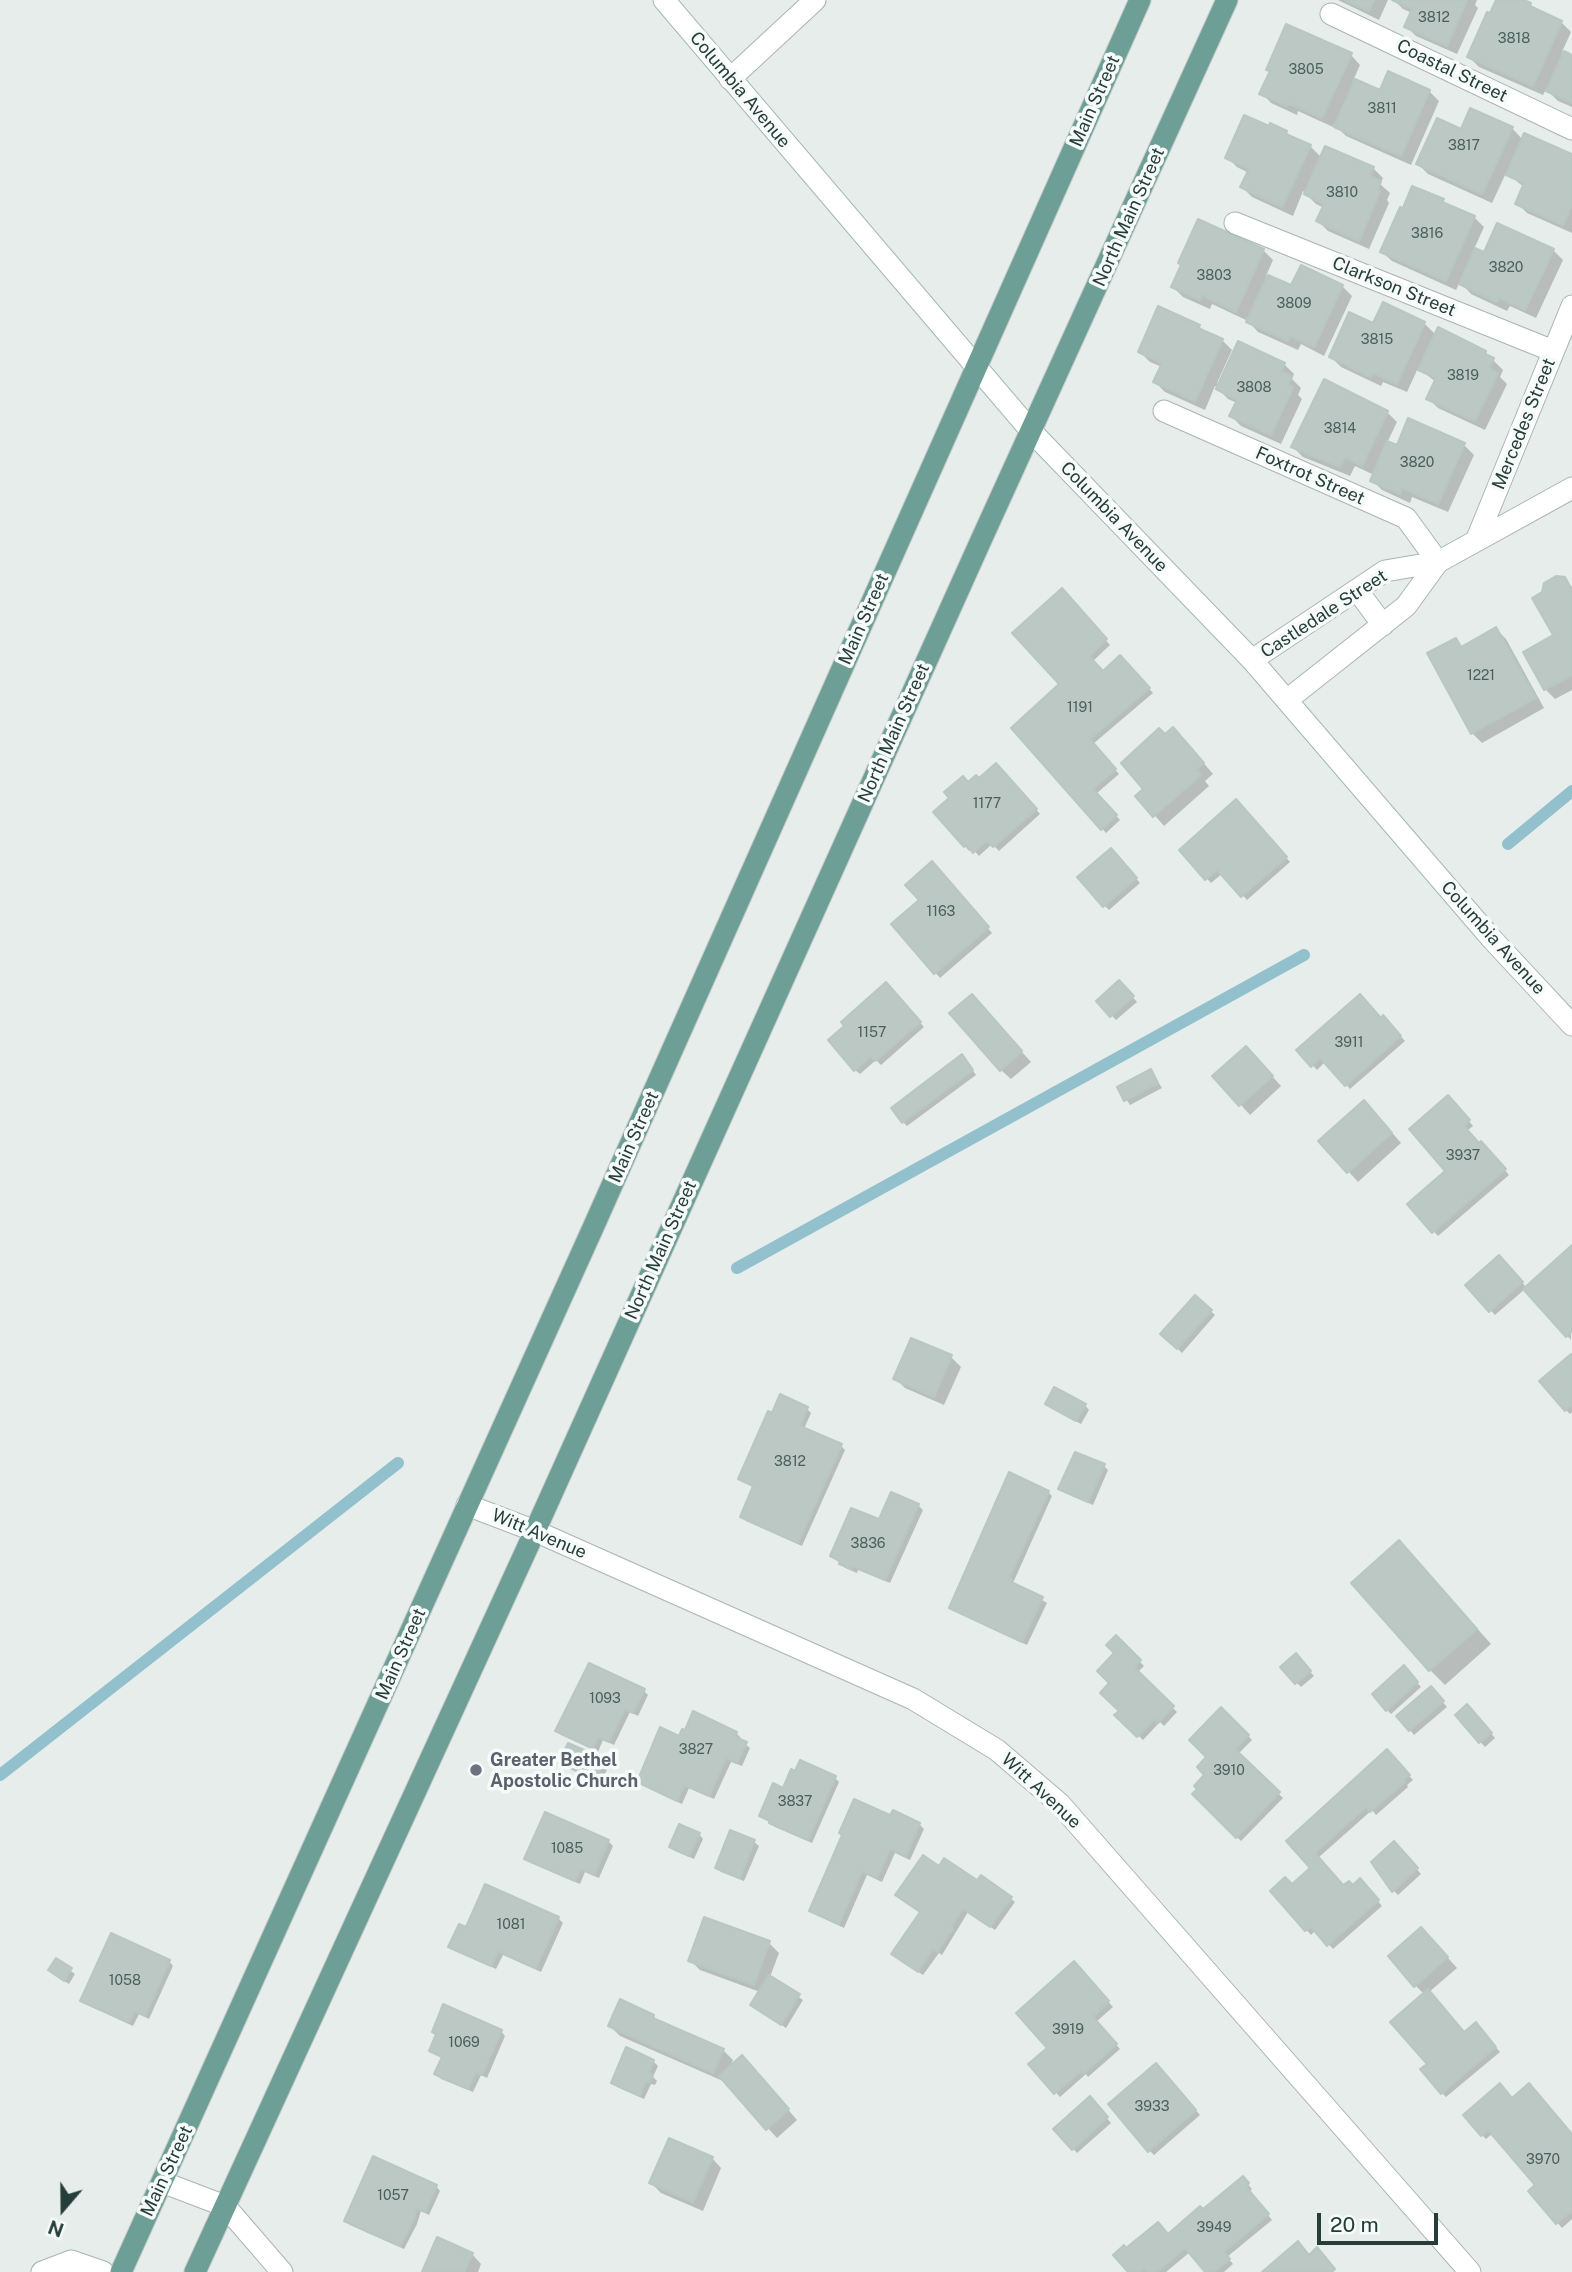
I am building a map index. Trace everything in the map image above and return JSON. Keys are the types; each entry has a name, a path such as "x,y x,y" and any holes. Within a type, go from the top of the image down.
{"main road":[{"name":"Main Street","path":"121,2272 1140,0"},
{"name":"North Main Street","path":"536,1531 1227,0"},
{"path":"195,2272 536,1531"}],"street":[{"name":"Columbia Avenue","path":"665,0 1031,431 1252,660 1491,938 1572,1025"},
{"path":"730,79 815,0"},
{"name":"Coastal Street","path":"1331,14 1572,128"},
{"name":"Clarkson Street","path":"1235,223 1553,351"},
{"name":"Mercedes Street","path":"1476,541 1572,306"},
{"name":"Foxtrot Street","path":"1164,411 1406,518 1438,562"},
{"name":"Castledale Street","path":"1252,660 1385,571 1438,562 1572,488"},
{"name":"Castledale Street","path":"1287,700 1406,606 1438,562"},
{"path":"1357,590 1383,625"},
{"name":"Witt Avenue","path":"467,1505 536,1531 912,1699 997,1750 1060,1804 1470,2272"},
{"path":"162,2182 225,2206 282,2272"},
{"path":"42,2272 71,2261 103,2272"}],"building":[{"path":"1345,0 1374,0 1369,11"},
{"path":"1392,0 1467,0 1447,46 1404,27 1412,9"},
{"path":"1496,0 1524,0 1531,3 1530,6 1562,21 1533,86 1467,57 1487,12 1490,13"},
{"path":"1286,24 1352,53 1322,118 1259,94 1270,71 1266,70"},
{"path":"1564,51 1572,55 1572,103 1546,91"},
{"path":"1388,71 1430,90 1401,156 1334,127 1355,79 1380,90"},
{"path":"1470,108 1513,127 1482,194 1416,164 1437,118 1461,129"},
{"path":"1244,115 1269,126 1270,123 1287,131 1286,134 1311,145 1282,207 1240,187 1249,169 1225,158"},
{"path":"1524,133 1572,154 1572,205 1563,225 1515,204 1524,183 1506,175"},
{"path":"1325,146 1374,167 1370,176 1381,182 1377,190 1380,191 1359,241 1316,221 1324,204 1304,194"},
{"path":"1412,186 1475,216 1446,281 1380,252"},
{"path":"1198,219 1264,249 1236,312 1202,295 1200,300 1171,287 1181,265 1178,263"},
{"path":"1497,223 1554,249 1525,310 1500,298 1497,302 1459,284 1475,248 1484,252"},
{"path":"1301,265 1343,285 1314,347 1290,336 1288,341 1246,322 1268,275 1291,285"},
{"path":"1383,302 1425,322 1397,384 1373,373 1371,377 1329,357 1349,312 1373,323"},
{"path":"1158,306 1223,339 1195,401 1153,382 1162,363 1138,352"},
{"path":"1438,327 1486,351 1485,354 1494,358 1489,369 1498,373 1475,421 1426,399 1436,378 1418,370"},
{"path":"1238,341 1285,363 1281,371 1292,377 1288,385 1293,387 1271,435 1229,416 1237,400 1216,389"},
{"path":"1324,379 1388,411 1362,466 1345,457 1340,467 1291,447"},
{"path":"1408,418 1465,443 1438,504 1402,488 1400,494 1370,481 1387,441 1397,445"},
{"path":"1556,576 1565,577 1572,590 1572,675 1544,690 1523,652 1553,635 1532,598 1542,592 1544,583"},
{"path":"1062,588 1107,639 1089,656 1103,671 1120,655 1150,688 1090,739 1116,769 1093,789 1117,815 1101,830 1011,728 1059,684 1012,633"},
{"path":"1496,627 1536,698 1471,734 1427,653 1456,638 1461,647"},
{"path":"1173,727 1204,763 1196,770 1201,775 1153,817 1135,796 1143,789 1121,763 1159,728 1165,734"},
{"path":"996,763 1037,809 993,847 987,841 973,853 967,845 964,847 933,812 949,798 944,792 963,776 968,782 976,775 979,778"},
{"path":"1236,799 1287,857 1241,897 1217,870 1205,880 1179,850"},
{"path":"1111,848 1137,878 1103,907 1077,877"},
{"path":"932,861 989,927 934,974 891,924 919,900 905,885"},
{"path":"1119,980 1134,996 1110,1017 1096,1001"},
{"path":"886,982 921,1022 875,1061 871,1056 854,1071 828,1040 844,1026 841,1022"},
{"path":"972,994 1022,1051 1000,1071 949,1013"},
{"path":"1360,994 1401,1036 1345,1086 1320,1058 1311,1067 1296,1050"},
{"path":"1246,1046 1273,1076 1239,1106 1212,1076"},
{"path":"962,1054 973,1070 902,1123 891,1108"},
{"path":"1151,1069 1158,1083 1124,1101 1117,1087"},
{"path":"1448,1095 1470,1120 1464,1126 1506,1169 1432,1233 1407,1204 1445,1171 1409,1129"},
{"path":"1364,1100 1392,1133 1347,1173 1318,1141"},
{"path":"1572,1245 1572,1331 1566,1337 1523,1289"},
{"path":"1499,1255 1523,1282 1489,1312 1465,1285"},
{"path":"1195,1295 1212,1310 1177,1349 1160,1334"},
{"path":"911,1338 952,1355 934,1397 893,1379"},
{"path":"1571,1354 1572,1404 1565,1411 1539,1381"},
{"path":"1054,1387 1086,1404 1076,1421 1045,1404"},
{"path":"780,1394 808,1407 800,1426 842,1444 798,1543 740,1517 753,1486 738,1479 768,1411 772,1413"},
{"path":"1075,1452 1105,1464 1088,1502 1058,1489"},
{"path":"1009,1472 1049,1491 1009,1578 1011,1582 1043,1597 1022,1642 949,1608"},
{"path":"891,1492 919,1504 885,1580 853,1566 852,1569 839,1564 840,1561 830,1556 851,1508 879,1519"},
{"path":"1399,1540 1477,1629 1429,1671 1351,1583"},
{"path":"1116,1635 1141,1660 1134,1667 1174,1706 1158,1723 1154,1719 1137,1737 1114,1715 1119,1711 1100,1693 1109,1683 1097,1671 1114,1653 1106,1645"},
{"path":"1296,1653 1311,1671 1295,1684 1280,1667"},
{"path":"589,1663 645,1689 633,1713 625,1709 609,1742 598,1737 593,1748 555,1731"},
{"path":"1404,1665 1418,1682 1386,1711 1372,1694"},
{"path":"1431,1686 1444,1701 1409,1731 1396,1716"},
{"path":"1467,1704 1492,1733 1479,1743 1455,1715"},
{"path":"1221,1707 1249,1735 1235,1749 1280,1792 1236,1838 1192,1794 1197,1789 1194,1786 1204,1775 1197,1767 1206,1757 1189,1740"},
{"path":"693,1711 737,1732 735,1737 747,1742 737,1763 726,1758 709,1796 684,1785 677,1801 637,1782 660,1727 679,1736 682,1729 685,1730"},
{"path":"568,1743 605,1759 596,1780 559,1763"},
{"path":"1387,1749 1410,1775 1370,1812 1366,1807 1315,1853 1343,1885 1349,1881 1353,1885 1360,1878 1379,1900 1327,1946 1311,1927 1305,1931 1270,1891 1285,1877 1292,1884 1310,1868 1286,1841"},
{"path":"800,1760 836,1776 808,1840 759,1816 773,1783 783,1788 791,1769 795,1771"},
{"path":"854,1799 890,1815 893,1810 920,1823 906,1856 890,1849 877,1878 862,1871 839,1924 809,1911 842,1835 839,1833"},
{"path":"545,1812 609,1840 594,1875 581,1869 575,1881 524,1859"},
{"path":"679,1824 700,1833 689,1856 669,1847"},
{"path":"730,1830 755,1840 740,1878 715,1868"},
{"path":"1394,1841 1418,1868 1392,1892 1371,1862"},
{"path":"923,1855 939,1866 944,1858 977,1880 981,1875 1012,1897 990,1927 963,1909 937,1952 933,1949 918,1972 891,1954 920,1912 895,1895"},
{"path":"485,1884 559,1917 536,1968 498,1951 491,1966 448,1947 459,1924 466,1927"},
{"path":"704,1917 770,1941 754,1985 688,1961"},
{"path":"1421,1927 1448,1957 1414,1987 1388,1956"},
{"path":"111,1933 170,1960 145,2016 134,2011 129,2022 80,2001"},
{"path":"56,1958 72,1968 64,1981 48,1970"},
{"path":"1074,1961 1109,2001 1093,2017 1117,2044 1083,2074 1081,2071 1054,2094 1028,2064 1047,2048 1016,2013"},
{"path":"769,1975 800,1994 781,2025 750,2005"},
{"path":"1428,1989 1464,2032 1476,2022 1496,2047 1441,2094 1420,2069 1427,2064 1390,2022"},
{"path":"620,1999 654,2015 653,2018 724,2049 713,2073 608,2026"},
{"path":"443,2004 502,2030 482,2075 476,2072 468,2089 434,2074 442,2057 429,2051 436,2034 432,2032"},
{"path":"626,2047 654,2060 649,2073 653,2075 650,2082 646,2080 640,2096 611,2083"},
{"path":"742,2055 789,2109 766,2130 719,2076"},
{"path":"1156,2063 1196,2110 1148,2152 1108,2104"},
{"path":"1500,2083 1512,2098 1529,2083 1572,2134 1572,2211 1556,2224 1528,2191 1535,2185 1488,2130 1481,2136 1463,2115"},
{"path":"1090,2096 1108,2117 1072,2150 1053,2129"},
{"path":"669,2138 713,2157 693,2202 649,2183"},
{"path":"373,2156 437,2185 425,2212 416,2208 414,2219 400,2246 344,2221"},
{"path":"1243,2176 1249,2183 1246,2187 1269,2214 1224,2252 1230,2259 1214,2272 1205,2272 1185,2248 1157,2272 1147,2272 1144,2269 1140,2272 1128,2272 1113,2255 1158,2222 1168,2234 1200,2206 1203,2209"},
{"path":"437,2237 473,2253 464,2272 422,2272"},
{"path":"1298,2241 1309,2255 1317,2247 1335,2269 1332,2272 1262,2272"}],"waterway":[{"path":"1508,844 1572,791"},
{"path":"737,1268 1304,955"},
{"path":"0,1775 398,1463"}],"place":[{"name":"Greater Bethel Apostolic Church","path":"476,1770"}]}
